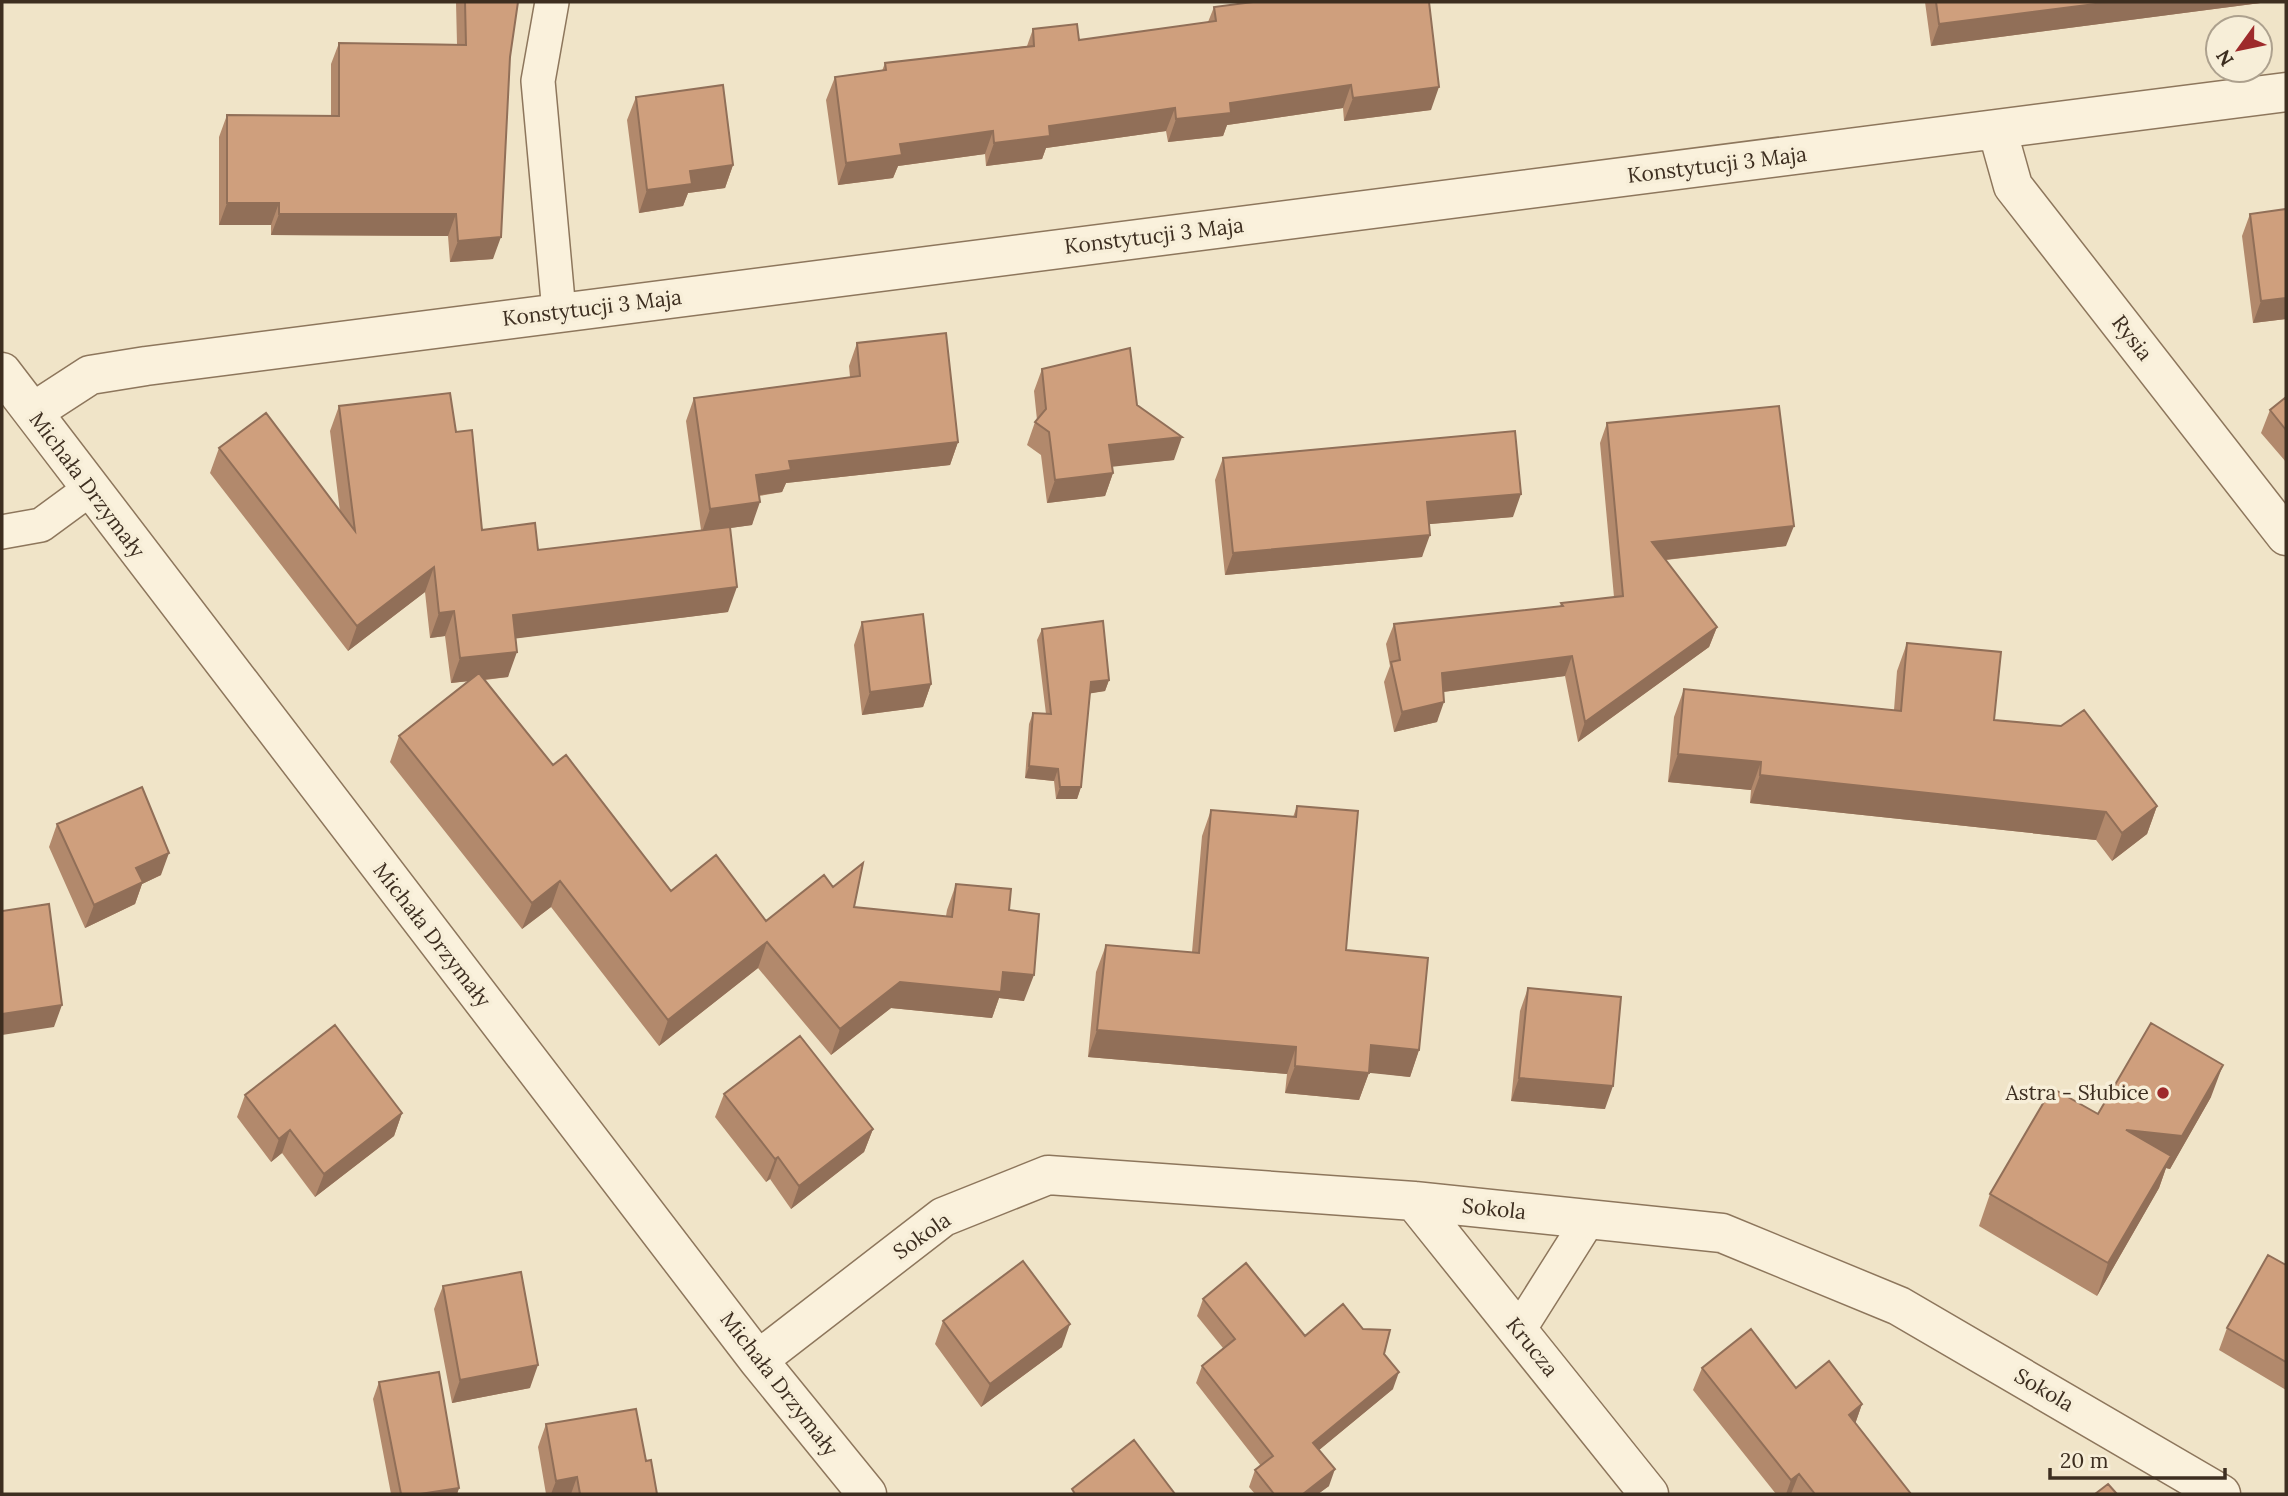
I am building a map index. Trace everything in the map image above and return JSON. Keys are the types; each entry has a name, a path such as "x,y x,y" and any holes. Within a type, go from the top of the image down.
{"street":[{"name":"Konstytucji 3 Maja","path":"33,412 90,375 559,312 2286,92"},
{"name":"Rysia","path":"1997,129 2013,186 2286,536"},
{"name":"Michała Drzymały","path":"2,372 758,1360 867,1494"},
{"name":"Sokola","path":"758,1360 943,1217 1048,1175 1414,1201 1722,1233 1899,1306 2221,1494"},
{"name":"Krucza","path":"1414,1201 1649,1494"}],"lane":[{"path":"552,2 538,81 559,312"},
{"path":"2,531 41,525 90,489"},
{"path":"1519,1330 1589,1219"}],"building":[{"path":"465,2 518,2 510,57 501,237 458,241 456,214 279,214 279,203 227,203 227,115 339,116 339,43 466,45"},
{"path":"1253,2 1429,2 1439,87 1353,98 1351,85 1230,103 1231,113 1176,119 1175,108 1049,126 1050,136 994,143 993,131 900,144 902,155 846,163 835,77 886,70 885,63 1034,46 1033,29 1077,24 1079,40 1216,21 1214,7"},
{"path":"1936,2 2111,2 1939,24"},
{"path":"723,85 733,165 690,171 692,184 647,190 636,97"},
{"path":"2286,209 2286,298 2261,301 2250,214"},
{"path":"946,333 958,442 789,461 791,470 756,475 760,502 710,509 694,398 860,376 857,343"},
{"path":"1130,348 1137,405 1182,437 1109,445 1113,473 1055,480 1049,432 1035,422 1046,409 1042,369"},
{"path":"450,393 456,432 472,430 482,530 535,523 538,550 730,527 737,587 513,615 517,652 460,658 454,611 439,613 434,567 357,626 219,448 266,413 355,531 339,406"},
{"path":"2286,397 2286,430 2270,410"},
{"path":"1779,406 1794,526 1652,542 1717,627 1585,722 1572,656 1442,673 1444,702 1402,712 1391,662 1400,660 1394,624 1563,606 1561,603 1623,596 1607,423"},
{"path":"1515,431 1521,494 1427,502 1430,535 1233,553 1223,458"},
{"path":"923,614 931,684 870,692 862,622"},
{"path":"1103,621 1109,680 1091,682 1081,787 1060,787 1058,769 1029,766 1033,713 1051,714 1042,629"},
{"path":"1907,643 2001,652 1994,720 2061,726 2084,710 2157,806 2122,833 2106,812 1760,775 1761,762 1678,754 1684,689 1901,711"},
{"path":"479,673 553,765 566,755 671,891 716,855 766,921 824,875 833,887 863,863 854,907 952,917 956,884 1011,889 1009,910 1039,914 1034,975 1003,972 1001,992 900,982 840,1029 767,942 668,1020 560,881 532,903 399,736"},
{"path":"142,787 169,853 136,868 143,882 94,905 57,824"},
{"path":"1297,806 1358,811 1346,950 1428,958 1419,1050 1371,1045 1369,1073 1295,1066 1296,1047 1097,1030 1106,945 1199,953 1211,810 1296,817"},
{"path":"49,904 62,1005 2,1014 2,911"},
{"path":"1528,988 1621,997 1613,1086 1519,1078"},
{"path":"2151,1023 2223,1065 2182,1136 2126,1130 2171,1156 2108,1263 1990,1194 2052,1088 2098,1114"},
{"path":"335,1025 402,1113 324,1174 290,1130 279,1139 245,1095"},
{"path":"800,1036 873,1129 799,1186 724,1094"},
{"path":"2268,1255 2286,1265 2286,1362 2227,1328"},
{"path":"1023,1261 1070,1324 990,1384 943,1321"},
{"path":"1246,1263 1305,1336 1343,1304 1363,1329 1390,1330 1384,1354 1399,1372 1313,1443 1335,1469 1303,1494 1274,1494 1255,1470 1273,1456 1202,1366 1235,1339 1203,1299"},
{"path":"521,1272 538,1365 460,1380 443,1286"},
{"path":"1751,1329 1796,1388 1829,1361 1862,1404 1849,1415 1911,1494 1815,1494 1799,1474 1791,1480 1702,1368"},
{"path":"439,1372 459,1488 401,1494 379,1382"},
{"path":"636,1409 646,1461 651,1460 657,1494 580,1494 577,1477 556,1481 546,1424"},
{"path":"1134,1440 1175,1494 1075,1494 1072,1489"},
{"path":"2108,1484 2117,1494 2095,1494"}],"place":[{"name":"Astra - Słubice","path":"2163,1093"}]}
